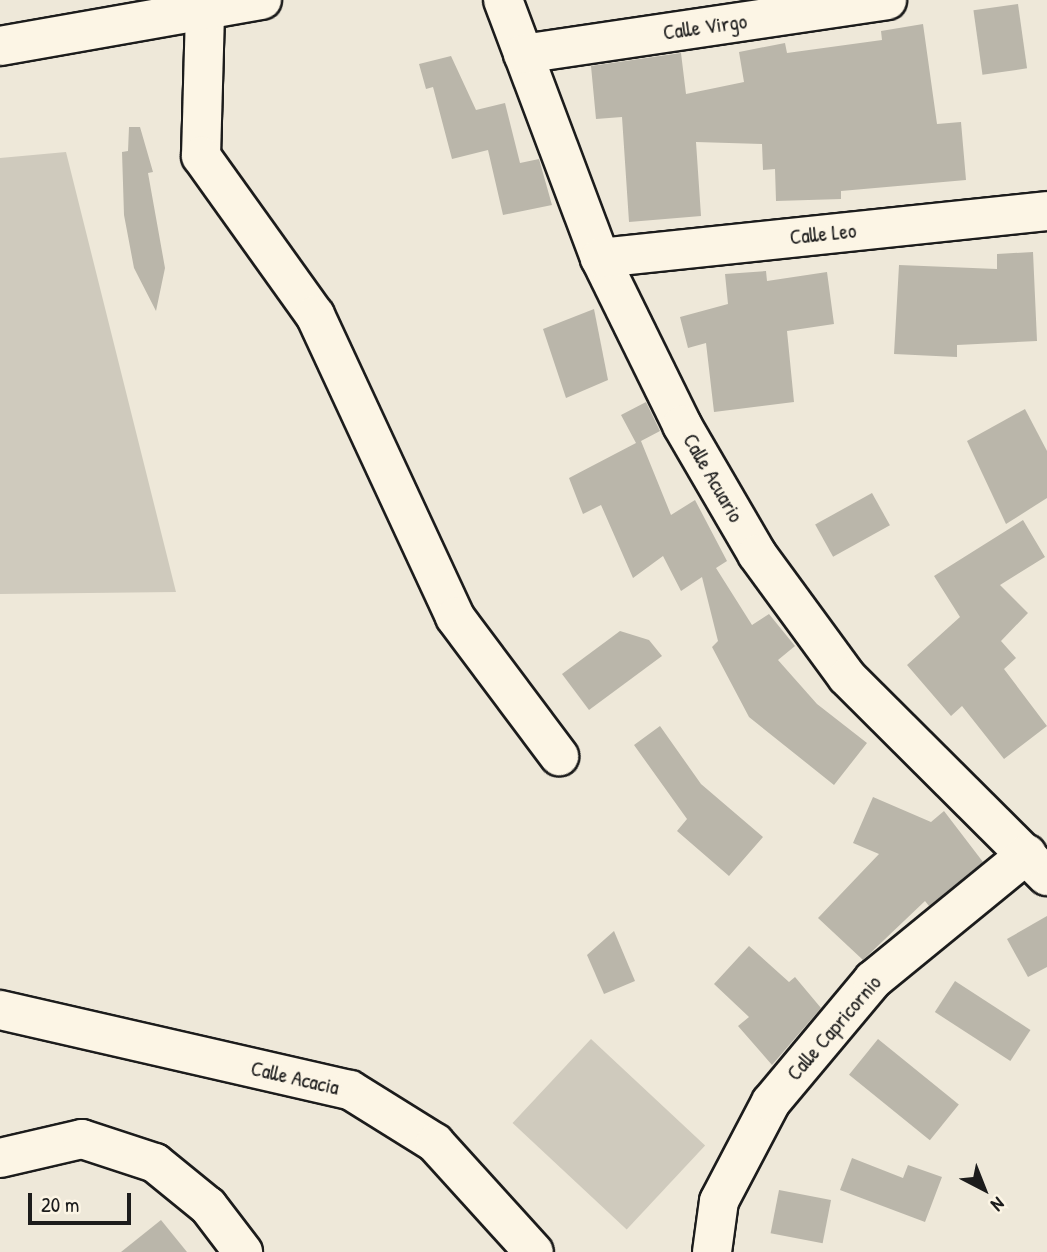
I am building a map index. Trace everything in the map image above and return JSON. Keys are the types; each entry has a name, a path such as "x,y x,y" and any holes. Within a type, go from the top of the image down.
{"street":[{"path":"0,46 58,39 262,0"},
{"name":"Calle Acuario","path":"503,0 600,258 682,425 757,554 847,677 1037,865"},
{"name":"Calle Virgo","path":"523,54 887,0"},
{"path":"205,13 201,156 315,315 454,617 559,756"},
{"path":"0,16 58,39"},
{"name":"Calle Leo","path":"600,258 1047,211"},
{"name":"Calle Capricornio","path":"712,1252 719,1201 771,1102 873,980 1037,865"},
{"name":"Calle Acacia","path":"0,1010 350,1090 435,1143 534,1252"},
{"path":"0,1158 82,1139 155,1163 208,1206 243,1252"}],"shaded area":[{"path":"66,152 176,592 0,594 0,158"},
{"path":"591,1039 705,1145 627,1229 513,1123"}],"building":[{"path":"1018,4 1027,68 982,75 973,10"},
{"path":"923,24 937,124 961,122 966,180 841,191 841,199 776,201 775,169 763,170 762,144 696,142 701,216 629,222 622,117 596,119 591,66 681,53 686,94 744,82 739,52 785,43 787,53 882,40 881,31"},
{"path":"451,56 476,110 505,103 520,163 539,159 552,205 503,215 488,150 452,159 433,87 426,89 419,64"},
{"path":"129,127 140,127 153,172 148,173 165,268 156,311 134,268 124,215 122,152 128,151"},
{"path":"1033,252 1037,341 957,345 957,357 894,354 899,265 997,269 997,254"},
{"path":"766,271 767,281 827,272 834,324 787,331 794,402 714,412 706,343 688,348 680,317 728,304 725,274"},
{"path":"594,309 608,380 566,398 543,329"},
{"path":"646,402 660,431 641,441 671,515 695,500 727,561 716,568 752,625 769,614 795,646 778,660 817,704 867,743 834,785 749,717 712,647 718,641 702,577 681,591 663,556 633,578 601,505 583,514 569,478 636,443 621,415"},
{"path":"1025,409 1047,451 1047,498 1006,524 967,441"},
{"path":"872,493 890,525 833,557 815,525"},
{"path":"1023,520 1045,557 1000,585 1028,613 1001,641 1016,658 1004,669 1047,726 1004,759 962,706 951,716 907,665 960,617 934,576"},
{"path":"620,631 649,640 662,656 589,710 562,674"},
{"path":"660,726 701,784 763,837 729,876 677,831 687,819 634,745"},
{"path":"873,797 931,822 944,811 983,862 929,906 925,901 863,960 818,918 879,854 853,843"},
{"path":"1047,916 1047,967 1028,977 1007,939"},
{"path":"614,931 635,981 604,994 587,955"},
{"path":"749,946 789,982 795,977 821,1008 772,1065 738,1026 749,1017 714,984"},
{"path":"955,981 1030,1030 1010,1061 935,1012"},
{"path":"878,1039 959,1104 930,1140 849,1075"},
{"path":"852,1158 903,1178 908,1165 942,1177 925,1222 840,1190"},
{"path":"779,1190 831,1200 823,1243 771,1233"},
{"path":"161,1220 187,1252 121,1252"}]}
